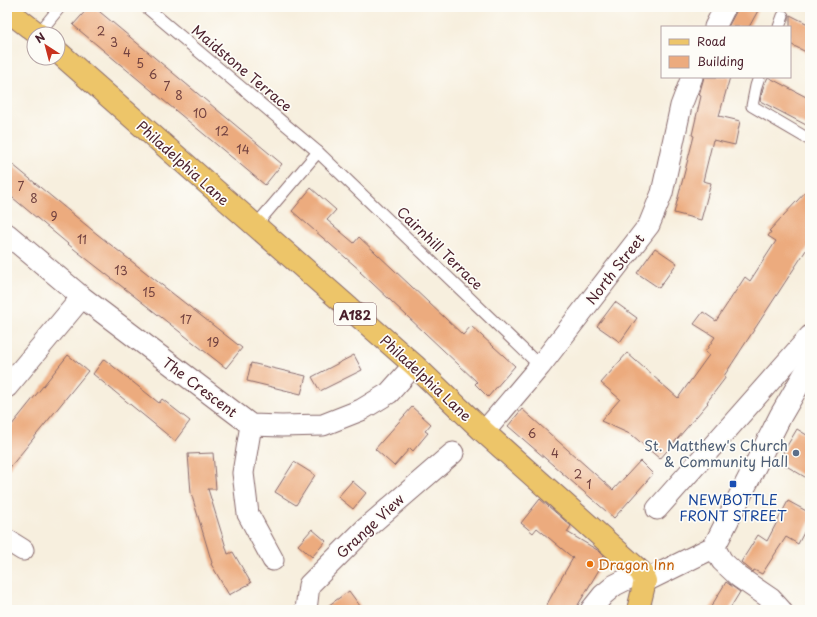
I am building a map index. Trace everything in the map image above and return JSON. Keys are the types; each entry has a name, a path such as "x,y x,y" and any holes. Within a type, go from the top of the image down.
{"main road":[{"path":"7,10 28,26"},
{"name":"Philadelphia Lane","path":"66,59 414,365 484,432 643,577"},
{"path":"638,610 643,577"}],"street":[{"path":"716,26 725,7"},
{"name":"North Street","path":"484,432 540,366 649,225 662,193 681,106 692,78"},
{"name":"The Crescent","path":"7,234 82,297 251,425 323,425 361,410 389,393 414,365"},
{"path":"7,387 82,297"},
{"path":"656,509 810,336"},
{"path":"591,610 603,595 615,584 643,577 714,547 781,415 810,365"},
{"path":"251,425 243,473 248,514 273,560"},
{"name":"Grange View","path":"306,610 309,586 365,529 452,453"},
{"path":"714,547 722,561 739,577 771,599 781,610"}],"lane":[{"path":"45,26 60,7"},
{"name":"Maidstone Terrace","path":"146,7 318,152"},
{"path":"779,26 783,16"},
{"path":"759,78 752,106 810,140"},
{"path":"255,226 318,152"},
{"name":"Cairnhill Terrace","path":"318,152 540,366"}],"building":[{"path":"89,7 94,7 282,164 265,185 73,25"},
{"path":"737,7 760,7 750,26 729,26"},
{"path":"790,15 810,25 810,54 791,44"},
{"path":"704,78 730,78 719,116 740,121 735,145 713,140 703,181 711,183 701,220 674,213 694,136 692,135 701,96 699,95"},
{"path":"768,78 770,78 810,99 810,127 760,101 763,88"},
{"path":"7,160 97,234 242,348 226,368 74,249 7,193"},
{"path":"810,187 810,244 724,376 726,377 707,402 708,403 660,459 632,435 601,421 620,399 601,383 627,353 678,398 709,355 705,352 715,337 694,324 703,312 716,321 745,277 750,281 776,241 768,236 771,232 769,231"},
{"path":"311,188 336,210 327,220 354,243 359,237 463,335 471,326 515,366 488,397 475,384 477,382 360,272 361,271 292,211"},
{"path":"655,248 677,263 659,288 637,273"},
{"path":"615,302 637,318 620,342 597,326"},
{"path":"68,355 88,371 7,471 7,431"},
{"path":"354,355 362,370 320,391 312,377"},
{"path":"104,359 159,403 162,399 190,421 175,441 93,374"},
{"path":"251,363 306,376 301,394 247,381"},
{"path":"412,407 431,424 425,431 428,433 413,451 410,448 394,466 375,449"},
{"path":"522,409 613,490 640,461 653,474 614,518 508,426"},
{"name":"St. Matthew's Church & Community Hall","path":"797,429 810,437 810,480 778,461"},
{"path":"213,453 216,489 208,489 228,554 233,552 251,583 229,595 211,564 212,563 191,493 188,454"},
{"path":"294,462 315,475 296,505 275,492"},
{"path":"352,481 366,493 353,509 338,497"},
{"path":"540,499 571,526 567,532 599,551 606,558 575,610 544,610 573,558 537,528 533,533 521,523"},
{"path":"788,501 810,513 810,521 798,544 786,537 762,574 754,570 753,572 741,562 758,535 767,541"},
{"path":"312,529 326,541 312,557 298,545"},
{"path":"726,582 740,592 729,610 709,610"},
{"path":"349,591 363,610 322,610"}],"place":[{"name":"St. Matthew's Church & Community Hall","path":"796,453"},
{"name":"NEWBOTTLE FRONT STREET","path":"733,484"},
{"name":"Dragon Inn","path":"590,564"}]}
